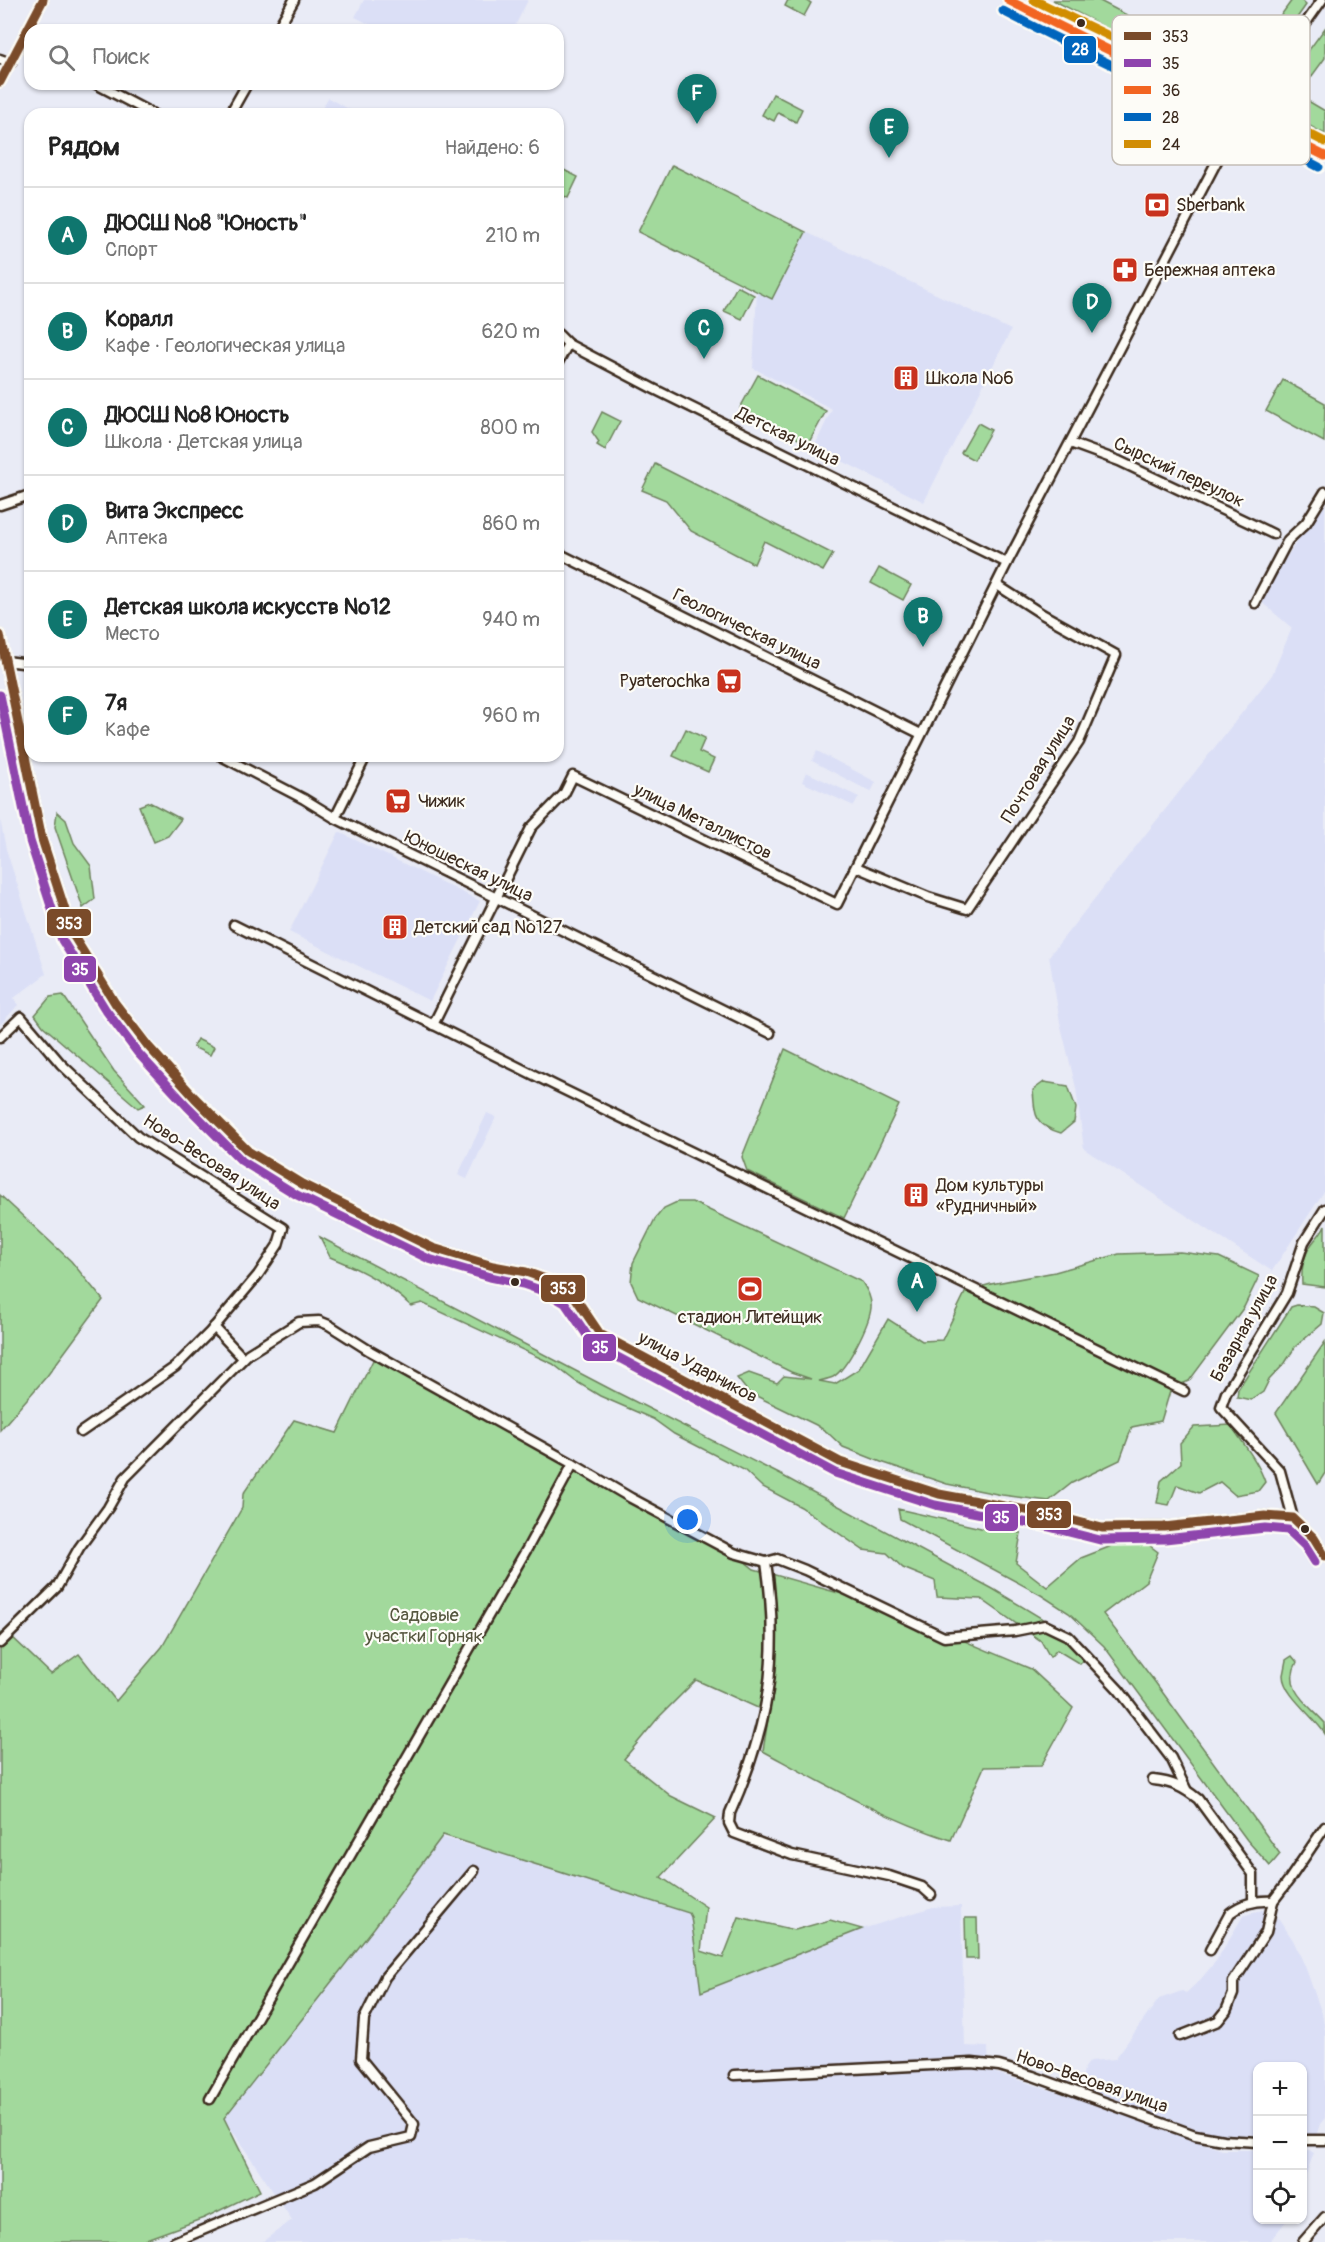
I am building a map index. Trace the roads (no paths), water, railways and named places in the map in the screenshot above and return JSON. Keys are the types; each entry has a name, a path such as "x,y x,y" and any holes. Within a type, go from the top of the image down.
{"street":[{"path":"31,24 43,0"},
{"path":"280,24 294,0"},
{"path":"1008,0 1112,52"},
{"path":"1310,17 1322,0"},
{"path":"0,82 24,39"},
{"path":"0,59 11,63"},
{"path":"107,90 142,108"},
{"path":"233,108 244,90"},
{"path":"1310,148 1325,156"},
{"path":"856,867 1007,563 1215,165"},
{"name":"Детская улица","path":"564,340 652,388 1007,563"},
{"path":"564,351 568,344"},
{"name":"Сырский переулок","path":"1070,443 1119,461 1273,534"},
{"path":"1255,603 1288,540 1306,523 1325,492"},
{"path":"0,505 24,497"},
{"name":"Геологическая улица","path":"564,556 921,734"},
{"name":"Почтовая улица","path":"856,867 928,897 967,909 1079,741 1116,656 1042,614 997,585"},
{"path":"0,635 6,661 24,663"},
{"name":"улица Ударников","path":"6,661 24,750"},
{"name":"улица Ударников","path":"26,762 42,839 73,935 115,1003 148,1046 195,1098 248,1151 302,1184 433,1248 493,1266 526,1272 551,1281 573,1294 600,1334 840,1462 939,1494 1048,1514 1102,1528 1164,1527 1265,1516 1293,1518"},
{"name":"Юношеская улица","path":"233,762 335,818 770,1034"},
{"path":"335,818 363,762"},
{"name":"улица Металлистов","path":"496,899 531,828 564,794 573,776 837,904 856,867"},
{"path":"433,1025 496,899"},
{"path":"234,925 433,1025 1184,1390"},
{"name":"Ново-Весовая улица","path":"0,1037 21,1017 61,1064 138,1137 283,1228 278,1245 258,1275 175,1367 81,1432"},
{"name":"Базарная улица","path":"1293,1518 1280,1471 1221,1407 1226,1393 1287,1293 1304,1242 1325,1209"},
{"path":"0,1643 57,1587 79,1548 108,1508 124,1478 243,1358 299,1322 319,1321 631,1498 734,1553 766,1562 777,1559 944,1637 1015,1631 1045,1625 1068,1636 1119,1690 1171,1758 1186,1789"},
{"path":"213,1327 243,1358"},
{"path":"210,2099 573,1464"},
{"path":"1293,1518 1314,1538 1325,1556"},
{"path":"766,1562 772,1609 769,1687 753,1757 730,1813 729,1823 734,1833 792,1855 900,1880 922,1887 931,1895"},
{"path":"1153,1780 1171,1782 1186,1789 1198,1799 1253,1874 1253,1902"},
{"path":"1180,2036 1218,2021 1226,2011 1233,1994 1233,1982 1266,1932 1273,1901 1325,1827"},
{"path":"174,2242 315,2183 369,2147 411,2137 414,2124 361,2059 364,2019 385,1977 474,1871"},
{"path":"1210,1950 1230,1913 1243,1904 1273,1901"},
{"name":"Ново-Весовая улица","path":"734,2075 972,2062 999,2066 1032,2076 1195,2135 1253,2142"},
{"path":"1307,2140 1325,2140"},
{"path":"1303,2242 1325,2217"}],"place":[{"name":"7я","path":"697,124"},
{"name":"Детская школа искусств №12","path":"889,158"},
{"name":"Sberbank","path":"1157,205"},
{"name":"Бережная аптека","path":"1125,270"},
{"name":"Вита Экспресс","path":"1092,333"},
{"name":"ДЮСШ №8 Юность","path":"704,359"},
{"name":"Школа №6","path":"906,378"},
{"name":"Коралл","path":"923,647"},
{"name":"Pyaterochka","path":"729,681"},
{"name":"Чижик","path":"398,801"},
{"name":"Детский сад №127","path":"395,927"},
{"name":"Дом культуры «Рудничный»","path":"916,1195"},
{"name":"стадион Литейщик","path":"750,1289"},
{"name":"ДЮСШ №8 \"Юность\"","path":"917,1312"}],"park label":[{"name":"Садовые участки Горняк","path":"424,1625"}]}
